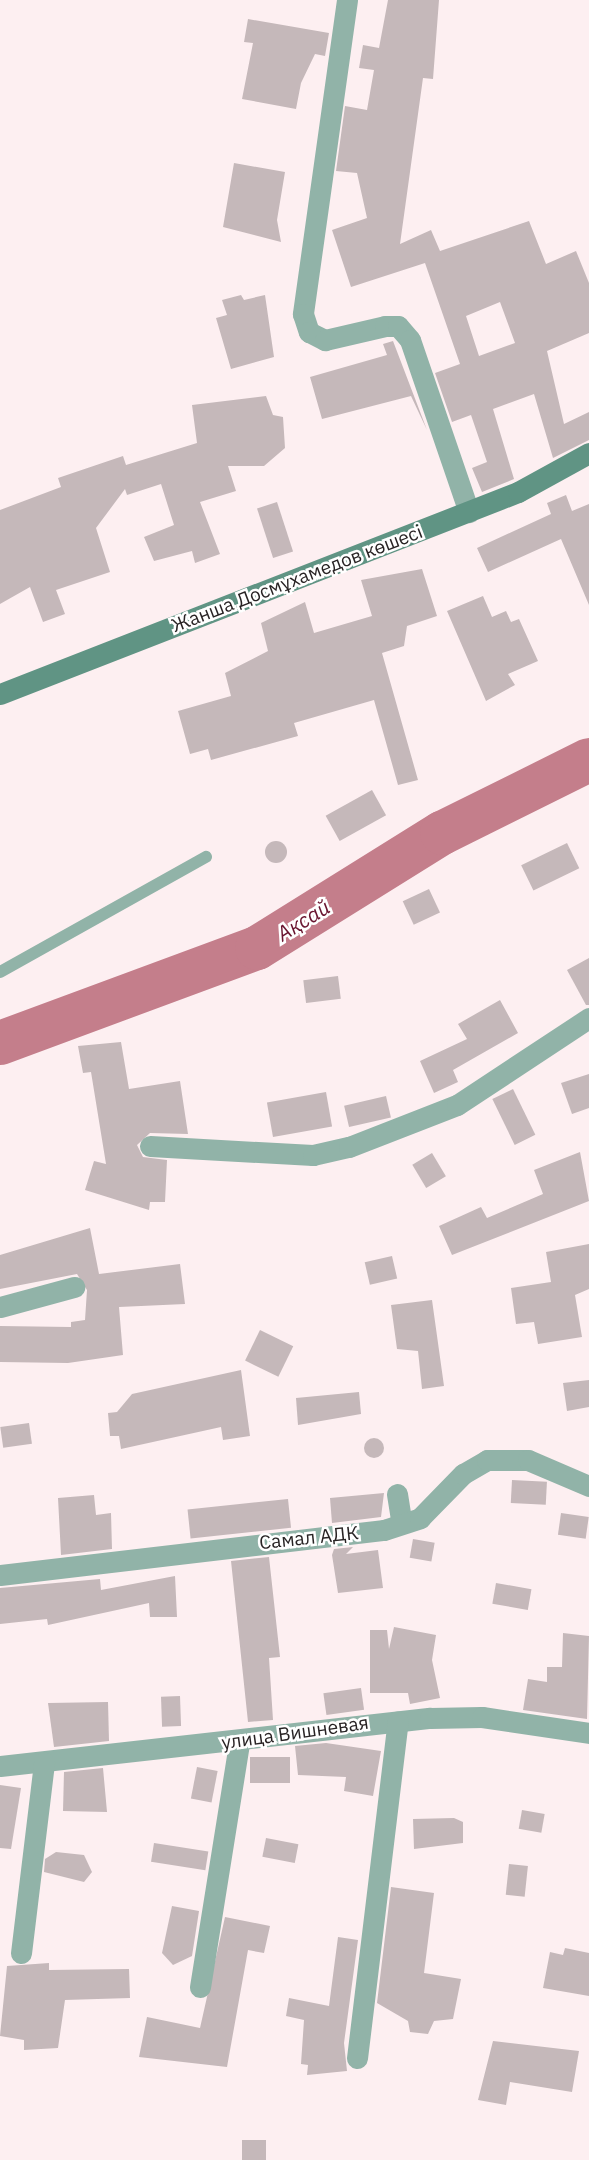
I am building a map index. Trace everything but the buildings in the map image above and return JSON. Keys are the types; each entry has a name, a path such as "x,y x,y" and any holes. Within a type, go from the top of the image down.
{"street":[{"path":"347,0 303,314 309,332 325,340 385,326 398,326 410,340 469,512"},
{"name":"Жанша Досмұхамедов көшесі","path":"0,694 469,512 589,453"},
{"path":"150,1146 313,1155 349,1147 457,1105 589,1018"},
{"path":"0,1307 74,1287"},
{"name":"Самал АДК","path":"0,1575 402,1524 420,1518 463,1474 487,1460 528,1460 589,1486"},
{"path":"397,1494 402,1524"},
{"name":"улица Вишневая","path":"0,1766 239,1743 398,1721 482,1717 589,1733"},
{"path":"358,2058 398,1721"},
{"path":"200,1987 239,1743"},
{"path":"21,1953 44,1762"}],"lane":[{"path":"0,972 205,857"}],"waterway":[{"name":"Ақсай","path":"0,1043 257,948 442,833 589,760"}]}
